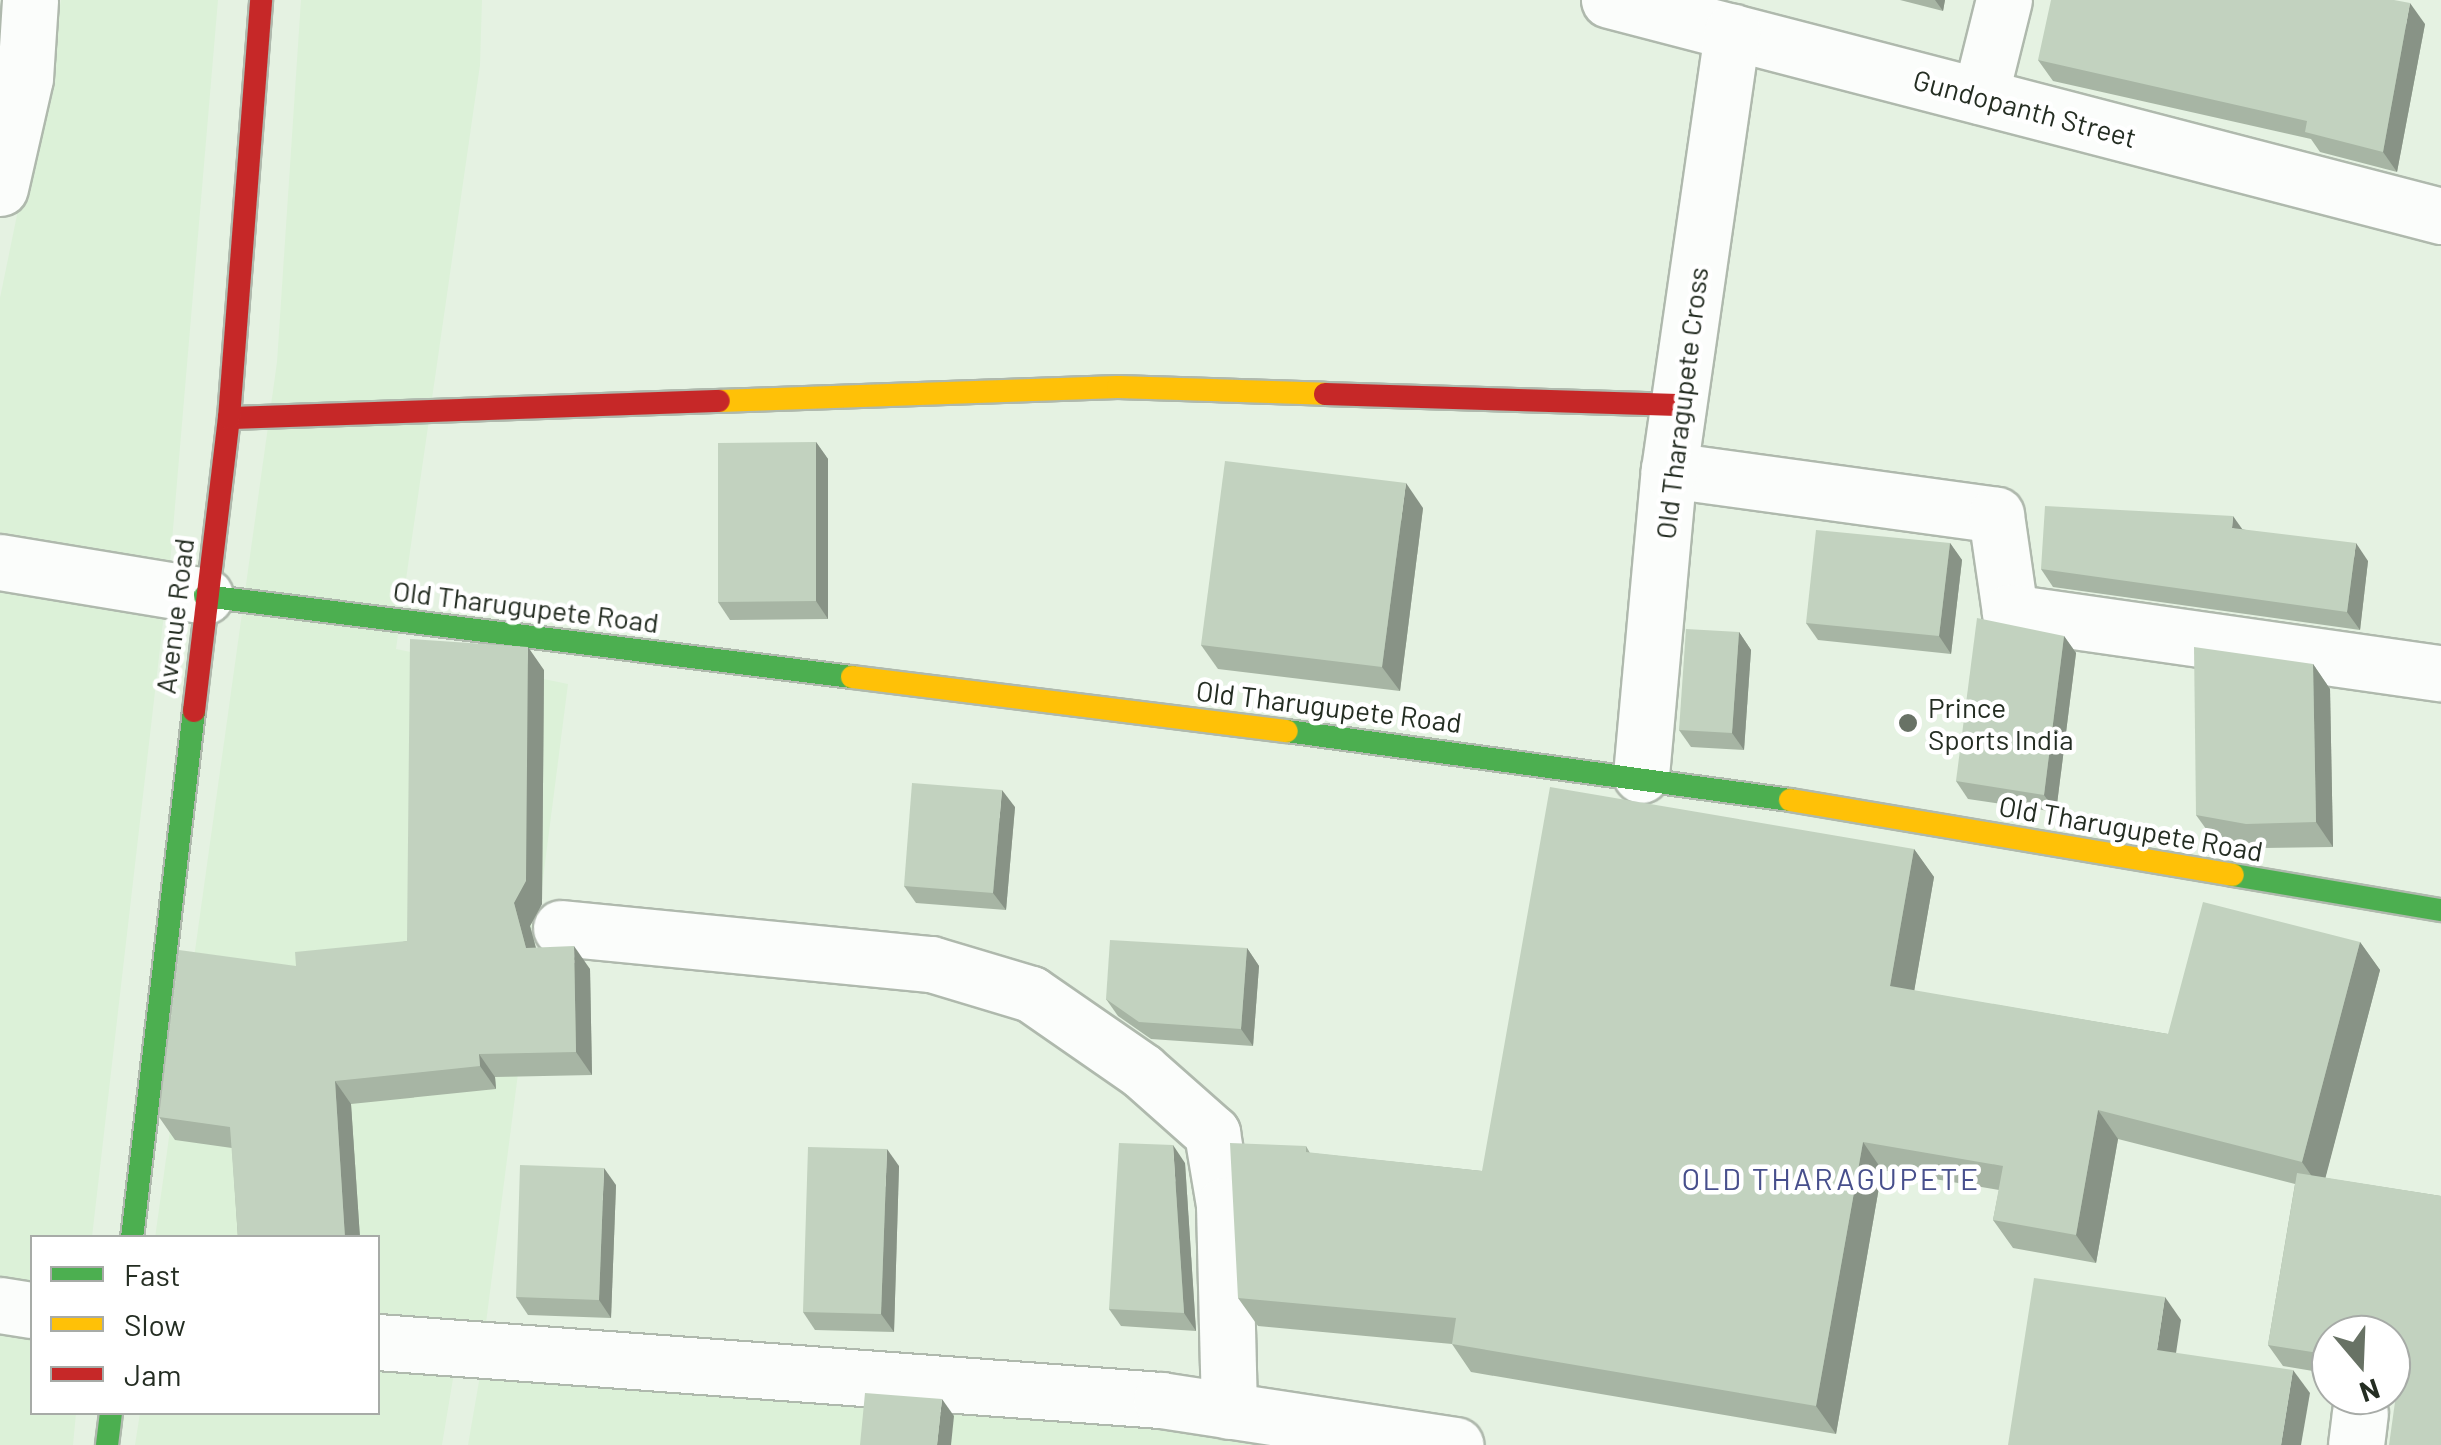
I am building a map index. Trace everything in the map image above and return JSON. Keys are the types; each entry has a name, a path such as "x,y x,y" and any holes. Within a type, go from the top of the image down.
{"street":[{"path":"0,188 25,78 30,0"},
{"name":"Avenue Road","path":"132,1235 229,418 261,0"},
{"name":"Gundopanth Street","path":"1610,0 2441,216"},
{"path":"1980,96 2004,0"},
{"name":"Old Tharagupete Cross","path":"1641,775 1670,470 1732,32"},
{"path":"229,418 1118,387 1678,405"},
{"path":"1670,470 1996,514 2010,612 2441,674"},
{"path":"0,562 205,596"},
{"name":"Old Tharugupete Road","path":"205,596 1641,775 2441,910"},
{"path":"561,928 931,964 1031,994 1142,1071 1212,1133 1224,1205 1229,1411"},
{"path":"0,1305 30,1310"},
{"path":"380,1342 1161,1400 1448,1444"},
{"path":"107,1445 111,1415"}],"shaded area":[{"path":"61,0 218,0 171,553 92,1235 30,1235 30,1295 0,1289 0,298"},
{"path":"301,0 482,0 480,65 396,649 568,684 486,1323 380,1315 380,1235 155,1235 277,362"},
{"path":"0,1329 30,1335 30,1415 76,1415 73,1445 0,1445"},
{"path":"380,1360 455,1367 442,1445 135,1445 140,1415 380,1415"},
{"path":"482,1364 1209,1427 1332,1445 468,1445"}],"building":[{"path":"2051,0 2410,3 2383,152 2305,132 2307,121 2038,60"},
{"path":"816,442 816,601 718,602 718,443"},
{"path":"1225,461 1406,483 1382,667 1201,645"},
{"path":"2045,506 2233,516 2232,528 2356,543 2347,612 2041,569"},
{"path":"1816,530 1950,543 1939,636 1806,623"},
{"path":"1977,618 2064,636 2044,795 1956,781"},
{"path":"1686,629 1739,632 1732,733 1679,730"},
{"path":"410,639 528,647 526,881 514,903 526,948 574,946 576,1052 479,1054 480,1066 335,1081 345,1235 238,1235 230,1127 159,1117 179,950 296,966 295,952 407,941"},
{"path":"2194,647 2313,664 2316,822 2246,824 2196,815"},
{"path":"912,783 1002,790 993,893 904,886"},
{"path":"1550,787 1914,849 1890,986 2168,1034 2203,902 2360,942 2302,1162 2098,1110 2076,1235 1993,1220 2003,1166 1863,1142 1816,1406 1452,1344 1456,1318 1238,1298 1230,1143 1306,1146 1306,1152 1482,1171"},
{"path":"1110,940 1247,948 1241,1029 1139,1022 1106,999"},
{"path":"1119,1143 1173,1145 1184,1313 1109,1309"},
{"path":"808,1147 887,1149 881,1314 803,1312"},
{"path":"520,1165 604,1168 599,1300 516,1297"},
{"path":"2297,1173 2441,1196 2441,1445 2389,1445 2393,1415 2411,1415 2411,1315 2311,1315 2311,1352 2268,1345"},
{"path":"2034,1278 2165,1297 2157,1350 2293,1370 2281,1445 2008,1445"},
{"path":"865,1393 942,1399 937,1445 860,1445"}],"traffic: fast":[{"path":"205,596 852,677"},
{"path":"132,1235 194,711"},
{"path":"1287,731 1790,800"},
{"path":"2233,875 2441,910"},
{"path":"107,1445 111,1415"}],"traffic: slow":[{"path":"719,401 1118,387 1325,394"},
{"path":"852,677 1287,731"},
{"path":"1790,800 2233,875"}],"traffic: jam":[{"path":"194,711 229,418 261,0"},
{"path":"1325,394 1678,405"},
{"path":"229,418 719,401"}],"place":[{"name":"Prince Sports India","path":"1908,723"}],"district":[{"name":"OLD THARAGUPETE","path":"1831,1178"}]}
